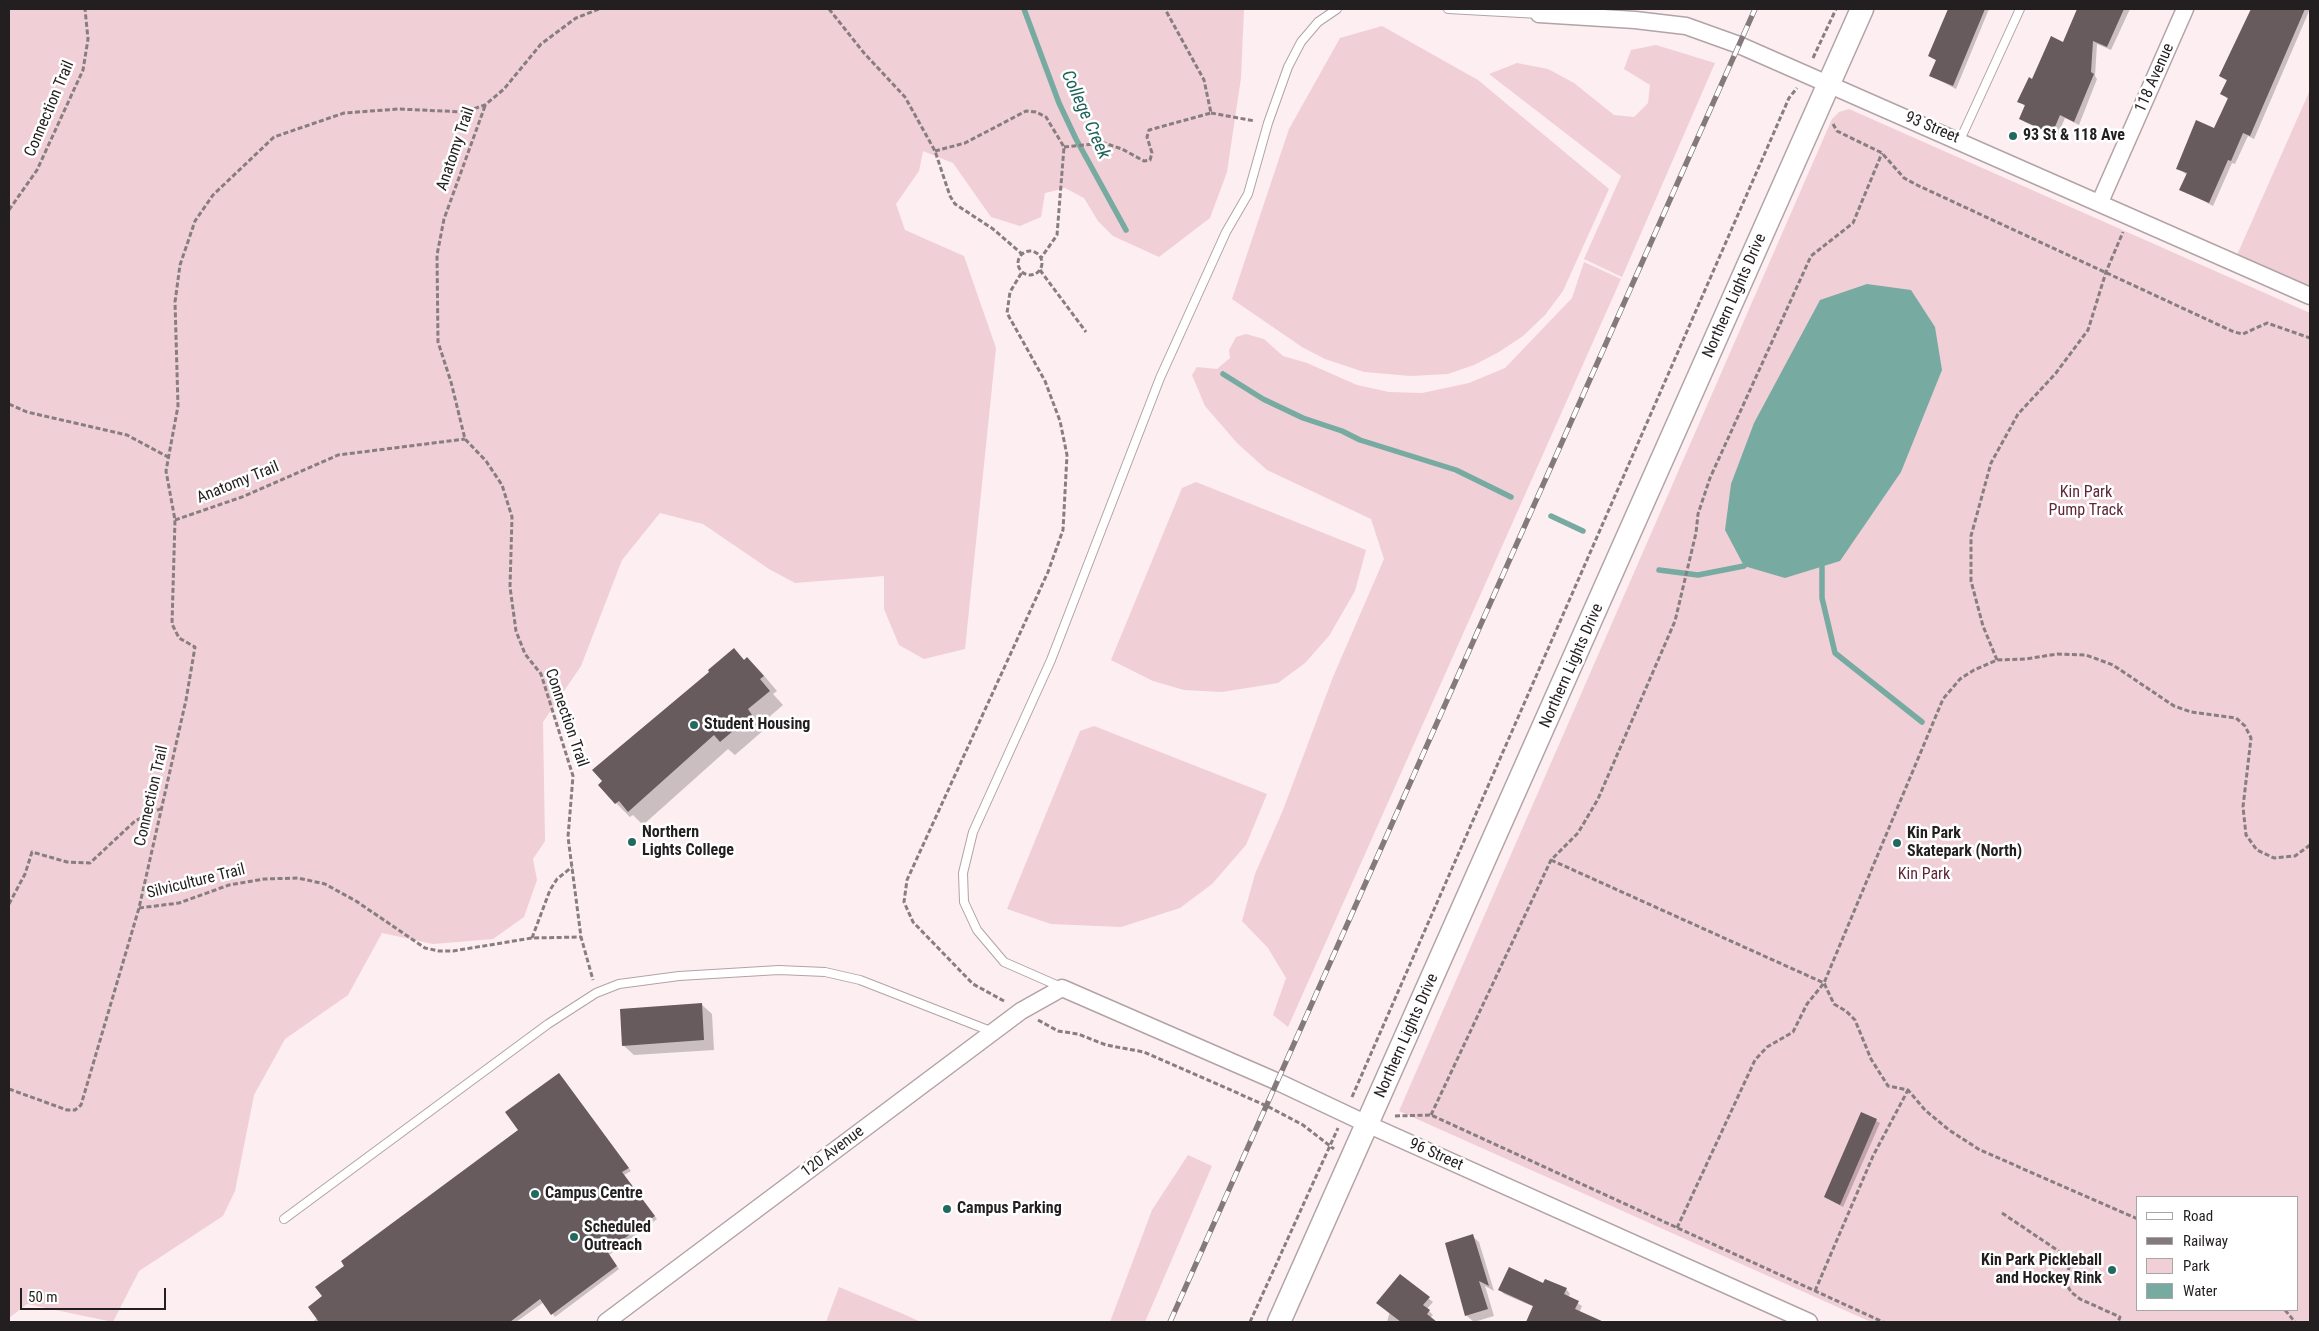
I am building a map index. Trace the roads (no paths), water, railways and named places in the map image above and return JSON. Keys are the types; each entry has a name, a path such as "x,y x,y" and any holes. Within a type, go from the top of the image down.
{"main road":[{"name":"Northern Lights Drive","path":"1279,1322 1862,9"}],"street":[{"name":"118 Avenue","path":"2100,202 2185,9"},
{"name":"93 Street","path":"1540,12 1686,26 1740,45 1960,140 2310,296"},
{"name":"96 Street","path":"1062,988 1278,1082 1367,1124 1809,1322"},
{"name":"120 Avenue","path":"606,1322 992,1032 1021,1011 1062,988"}],"lane":[{"path":"1062,988 1004,962 977,930 964,902 963,873 973,832 1051,660 1160,378 1226,232 1248,194 1268,124 1288,67 1301,42 1318,22 1337,9"},
{"path":"1448,9 1492,13 1540,12"},
{"path":"1960,140 2020,9"},
{"path":"284,1219 515,1048 596,993 619,984 670,976 779,970 825,972 860,980 992,1032"}],"water":[{"path":"1867,284 1911,290 1935,327 1942,370 1901,472 1840,561 1785,578 1744,566 1725,530 1731,484 1754,423 1820,300"}],"waterway":[{"name":"College Creek","path":"1024,9 1059,103 1076,139 1126,230"},
{"path":"1223,374 1263,399 1303,418 1342,431 1360,440 1456,470 1511,497"},
{"path":"1551,516 1583,531"},
{"path":"1659,570 1698,575 1744,566"},
{"path":"1822,567 1822,598 1835,653 1922,722"}],"railway":[{"path":"1170,1322 1755,9"}],"place":[{"name":"93 St & 118 Ave","path":"2013,136"},
{"name":"Student Housing","path":"694,725"},
{"name":"Northern Lights College","path":"632,842"},
{"name":"Kin Park Skatepark (North)","path":"1897,843"},
{"name":"Campus Centre","path":"535,1194"},
{"name":"Campus Parking","path":"947,1209"},
{"name":"Scheduled Outreach","path":"574,1237"},
{"name":"Kin Park Pickleball and Hockey Rink","path":"2112,1270"}],"park label":[{"name":"Kin Park Pump Track","path":"2086,502"},
{"name":"Kin Park","path":"1924,875"}]}
